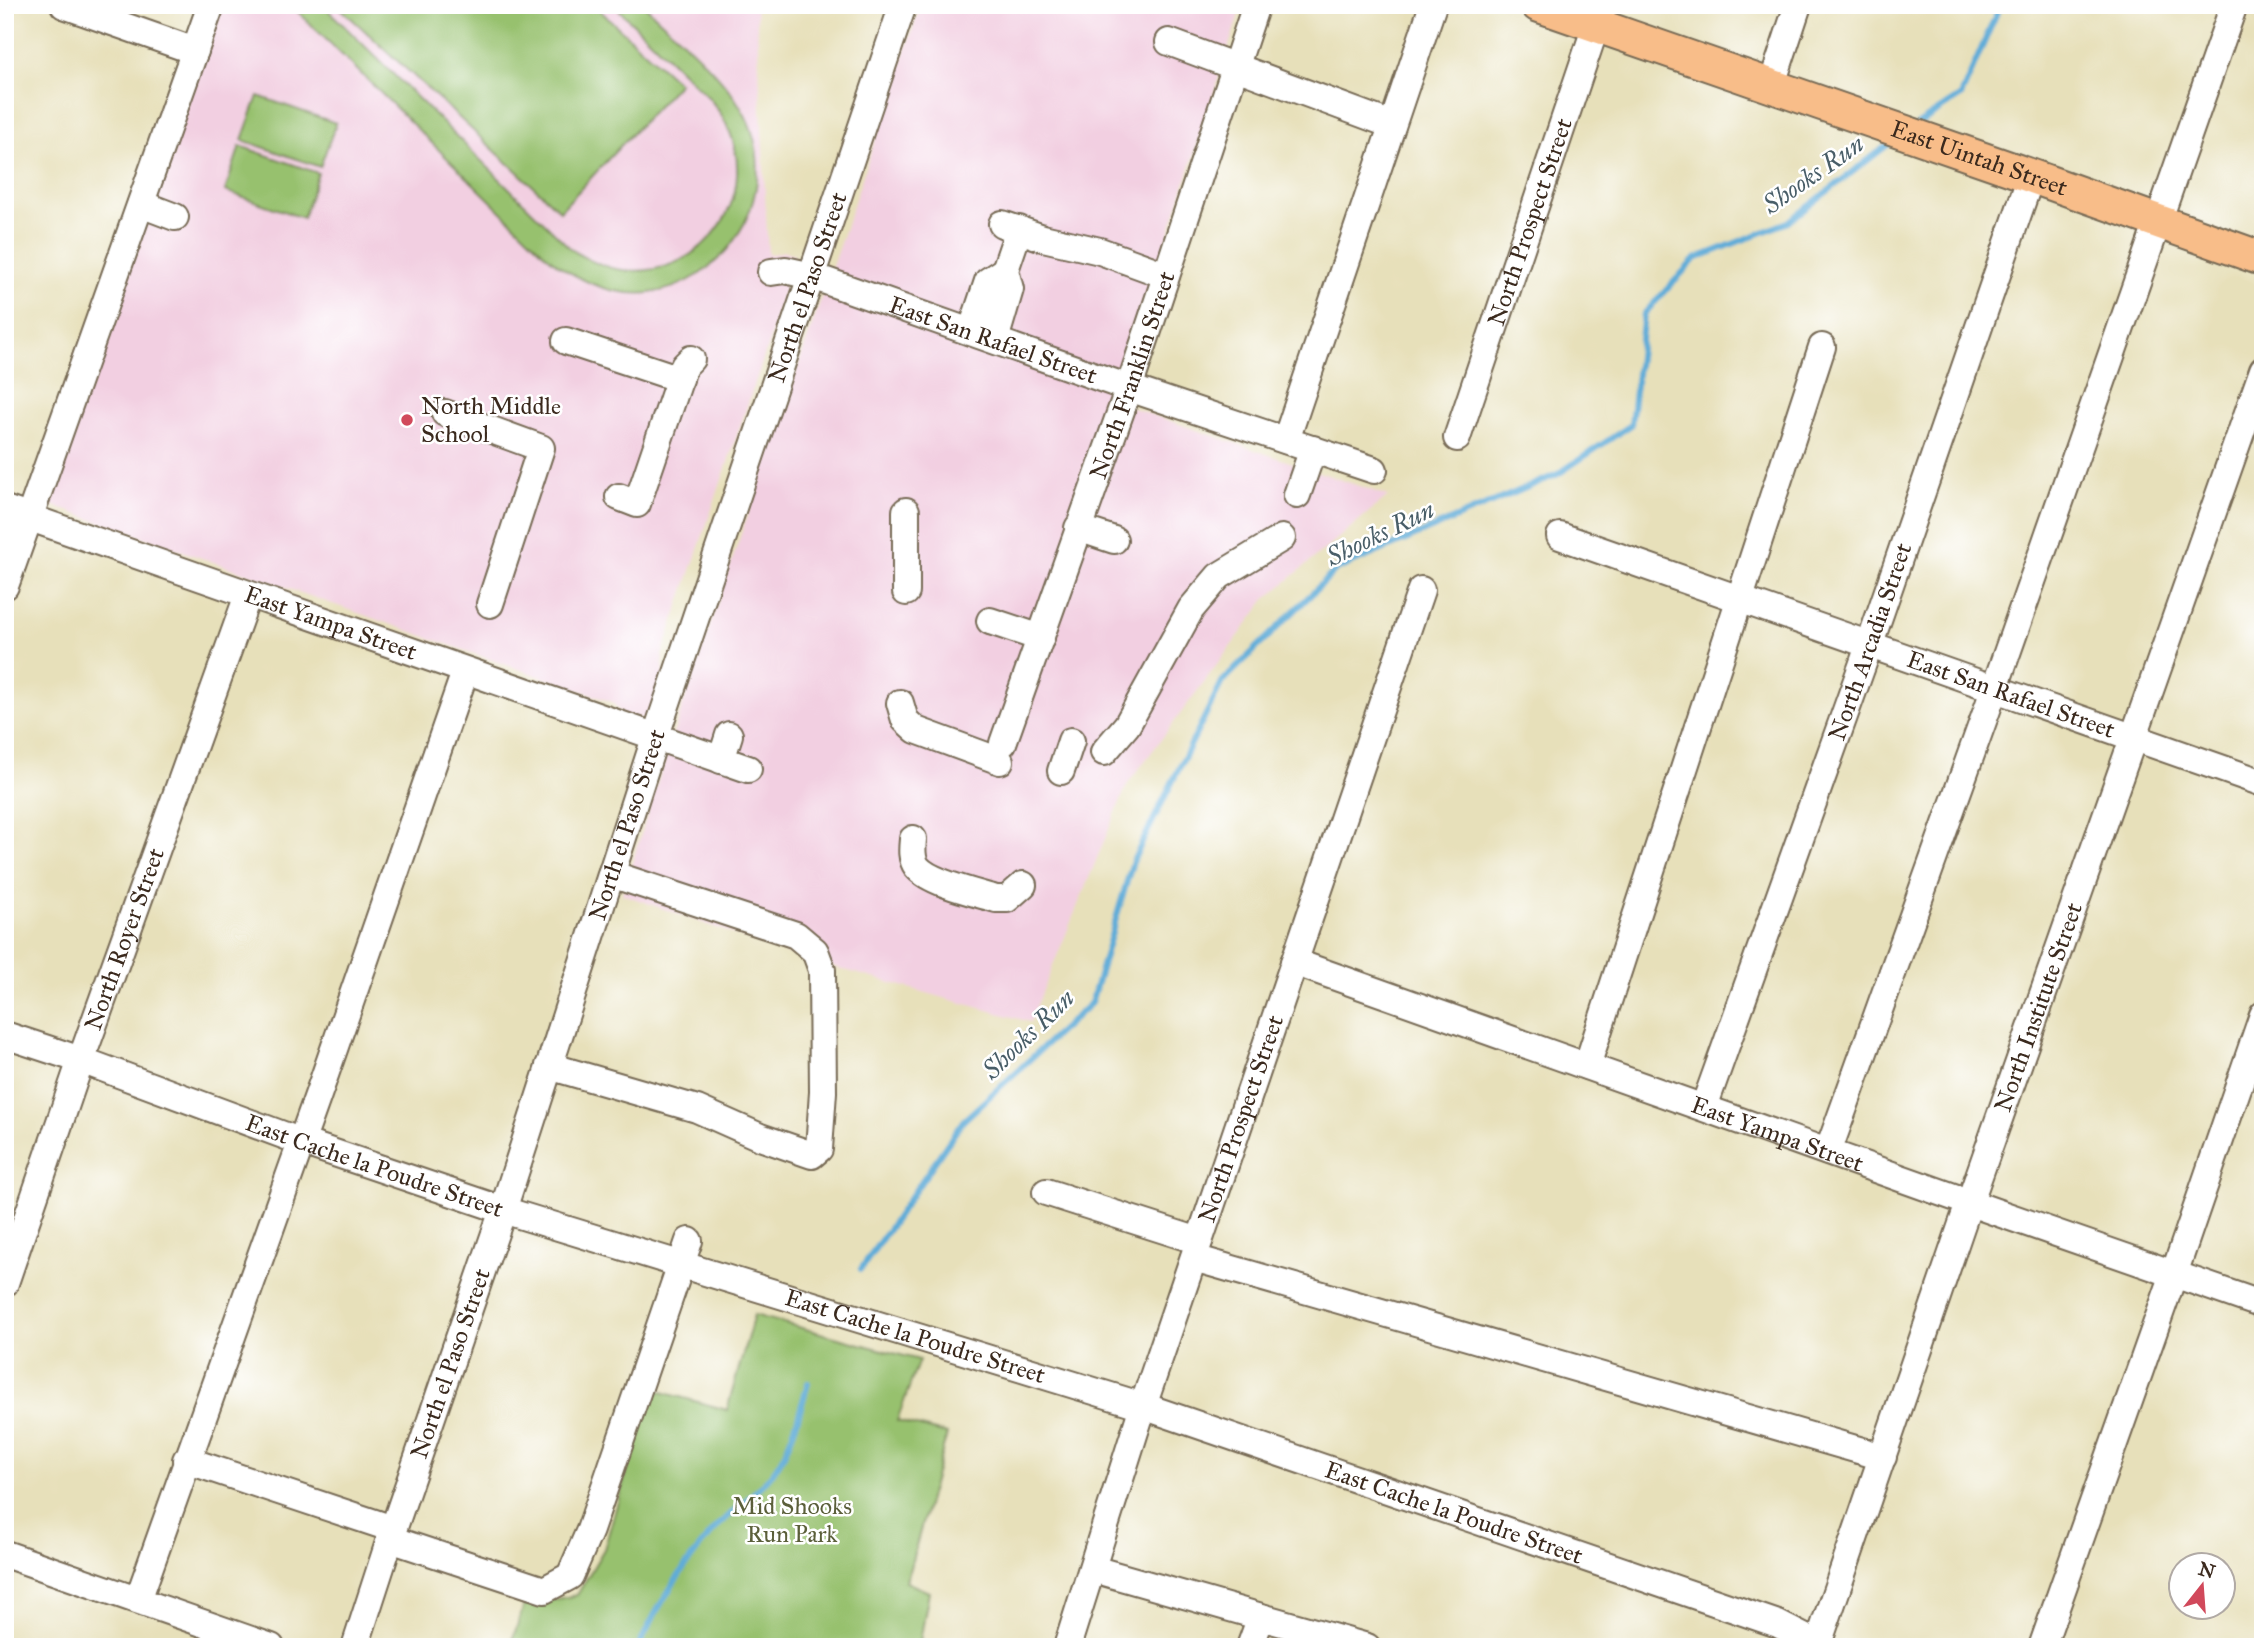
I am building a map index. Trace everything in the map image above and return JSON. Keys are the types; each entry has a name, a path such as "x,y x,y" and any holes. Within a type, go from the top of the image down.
{"main road":[{"name":"East Uintah Street","path":"1538,5 1600,16 1776,88 2263,259"}],"street":[{"path":"64,5 195,51"},
{"path":"5,586 18,513 141,204 211,5"},
{"name":"North el Paso Street","path":"355,1647 391,1534 503,1210 655,738 903,5"},
{"name":"North Franklin Street","path":"900,703 905,720 942,750 1002,752 1129,388 1256,5"},
{"path":"1286,440 1433,5"},
{"path":"1776,88 1798,5"},
{"path":"1828,1152 1994,690 2234,5"},
{"name":"North Prospect Street","path":"1457,438 1600,16"},
{"path":"1169,42 1392,125"},
{"name":"North Arcadia Street","path":"1704,1107 1870,645 2031,176"},
{"path":"141,204 176,217"},
{"path":"983,336 988,281 1005,270 1010,226 1043,238 1100,251 1166,275"},
{"name":"East San Rafael Street","path":"771,272 785,270 812,276 1129,388 1374,470"},
{"path":"566,341 685,369 636,504 619,498"},
{"path":"1587,1066 1822,347"},
{"name":"North Institute Street","path":"1820,1646 1969,1203 2263,370"},
{"path":"444,413 541,448 490,604"},
{"path":"1297,495 1313,449"},
{"path":"906,511 906,592"},
{"name":"East Yampa Street","path":"18,513 655,738 725,748 748,769"},
{"path":"1078,528 1114,540"},
{"name":"East San Rafael Street","path":"1560,536 2263,783"},
{"path":"1104,752 1127,725 1191,609 1219,576 1282,538"},
{"name":"North Prospect Street","path":"1067,1647 1143,1406 1421,590"},
{"name":"North Royer Street","path":"5,1283 81,1060 248,595"},
{"path":"990,621 1041,638"},
{"path":"138,1600 302,1142 465,671"},
{"path":"1061,771 1071,741"},
{"path":"913,839 915,865 927,876 964,876 996,899 1007,899 1023,886"},
{"path":"549,1066 698,1109 760,1137 812,1155 819,1149 823,1092 822,970 815,951 796,935 611,874"},
{"name":"East Yampa Street","path":"1294,962 2263,1305"},
{"path":"2042,1647 2263,1014"},
{"name":"East Cache la Poudre Street","path":"5,1035 81,1060 302,1142 503,1210 685,1252 1143,1406 1778,1624 1820,1646"},
{"path":"1046,1192 1197,1249 1883,1457"},
{"path":"186,1460 544,1590 570,1576 590,1530 685,1252"},
{"path":"5,1554 271,1647"},
{"path":"1093,1569 1367,1647"},
{"path":"1250,1647 1261,1617"}],"shaded area":[{"name":"North Middle School","path":"220,5 756,5 768,255 785,251 794,255 770,339 662,655 664,675 652,711 645,719 624,716 612,702 42,502"},
{"path":"921,5 1242,5 1115,402 1388,496 1267,598 1127,785 1030,1022 795,956 622,894 673,734"}],"green space":[{"path":"291,5 323,5 571,249 610,267 648,270 682,259 710,238 729,208 737,173 731,136 709,98 614,5 644,5 722,81 746,117 753,135 758,162 756,188 749,214 720,258 675,287 635,294 607,289 581,279 546,255"},
{"path":"337,5 594,5 679,83 560,211"},
{"path":"258,96 336,123 320,167 242,140"},
{"path":"240,146 318,173 303,218 225,191"},
{"name":"Mid Shooks Run Park","path":"754,1315 919,1360 897,1421 947,1434 906,1582 929,1592 919,1647 510,1647 524,1605 577,1595 604,1549 651,1389 727,1410"}],"waterway":[{"name":"Shooks Run","path":"1918,124 1961,96 1998,10 2003,5"},
{"name":"Shooks Run","path":"861,1269 963,1121 1091,1003 1133,861 1222,682 1336,570 1558,474 1631,425 1644,314 1695,259 1788,222 1894,140"},
{"name":"Shooks Run","path":"639,1647 664,1599 696,1552 719,1525 770,1476 782,1459 799,1416 808,1383"}],"place":[{"name":"North Middle School","path":"407,420"}]}
